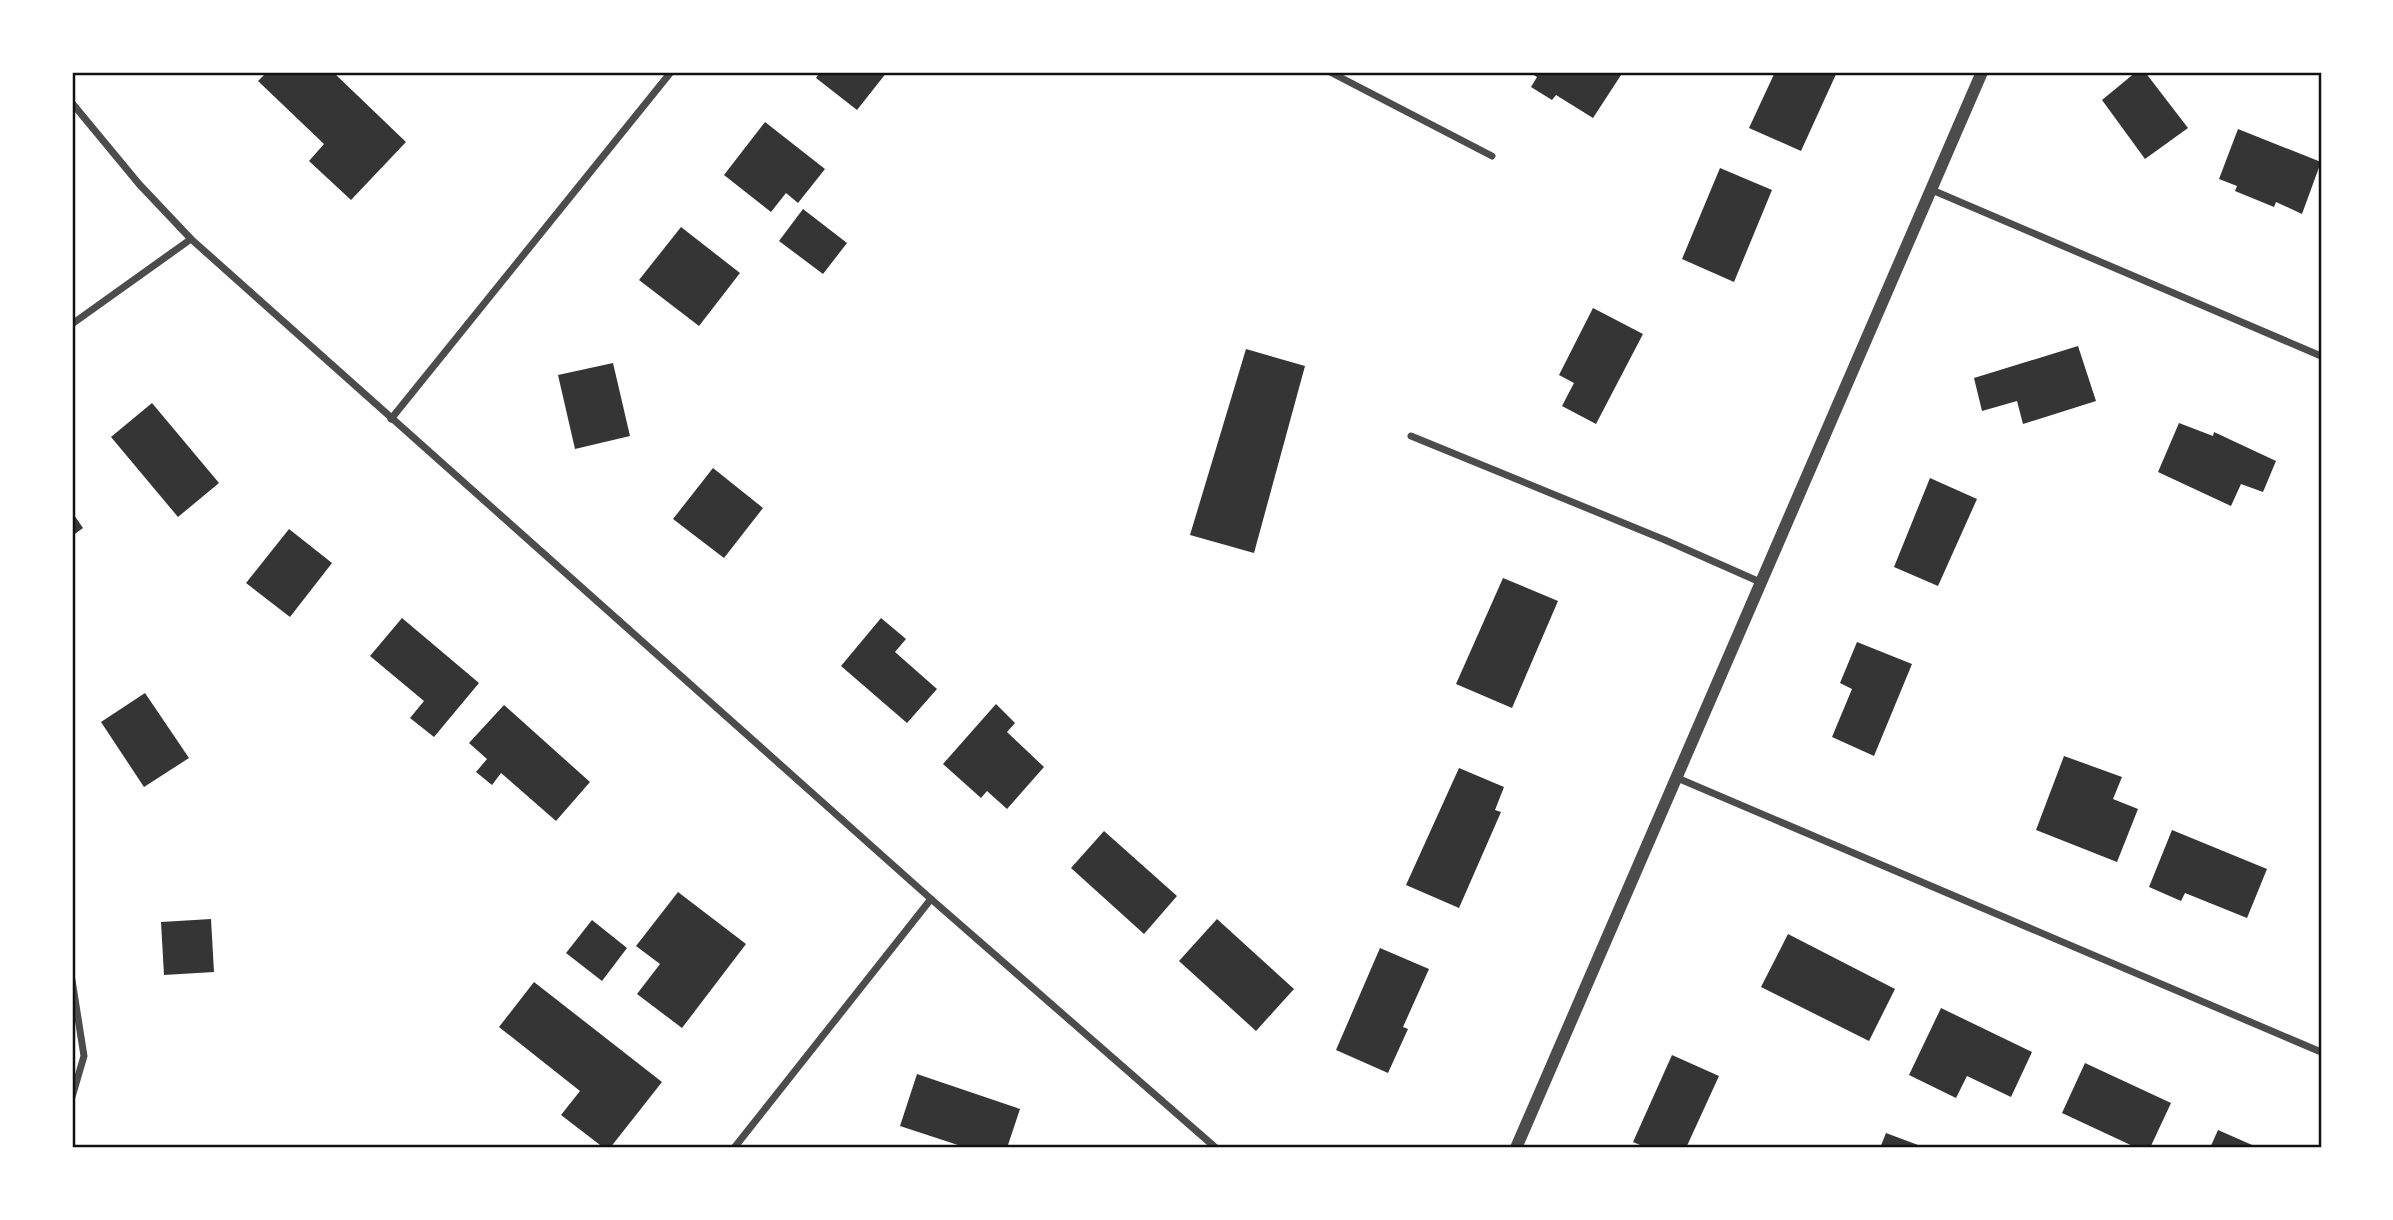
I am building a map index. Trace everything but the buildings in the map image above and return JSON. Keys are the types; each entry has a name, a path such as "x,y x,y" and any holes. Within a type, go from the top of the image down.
{"street":[{"path":"391,419 671,72"},
{"path":"1329,72 1492,156"},
{"path":"1516,1148 1982,72"},
{"path":"72,103 139,184 191,239 931,899 1216,1148"},
{"path":"1932,190 2321,356"},
{"path":"72,324 191,239"},
{"path":"1411,436 1760,582"},
{"path":"1675,777 2321,1052"},
{"path":"734,1148 931,899"},
{"path":"72,980 84,1056 72,1097"}]}
